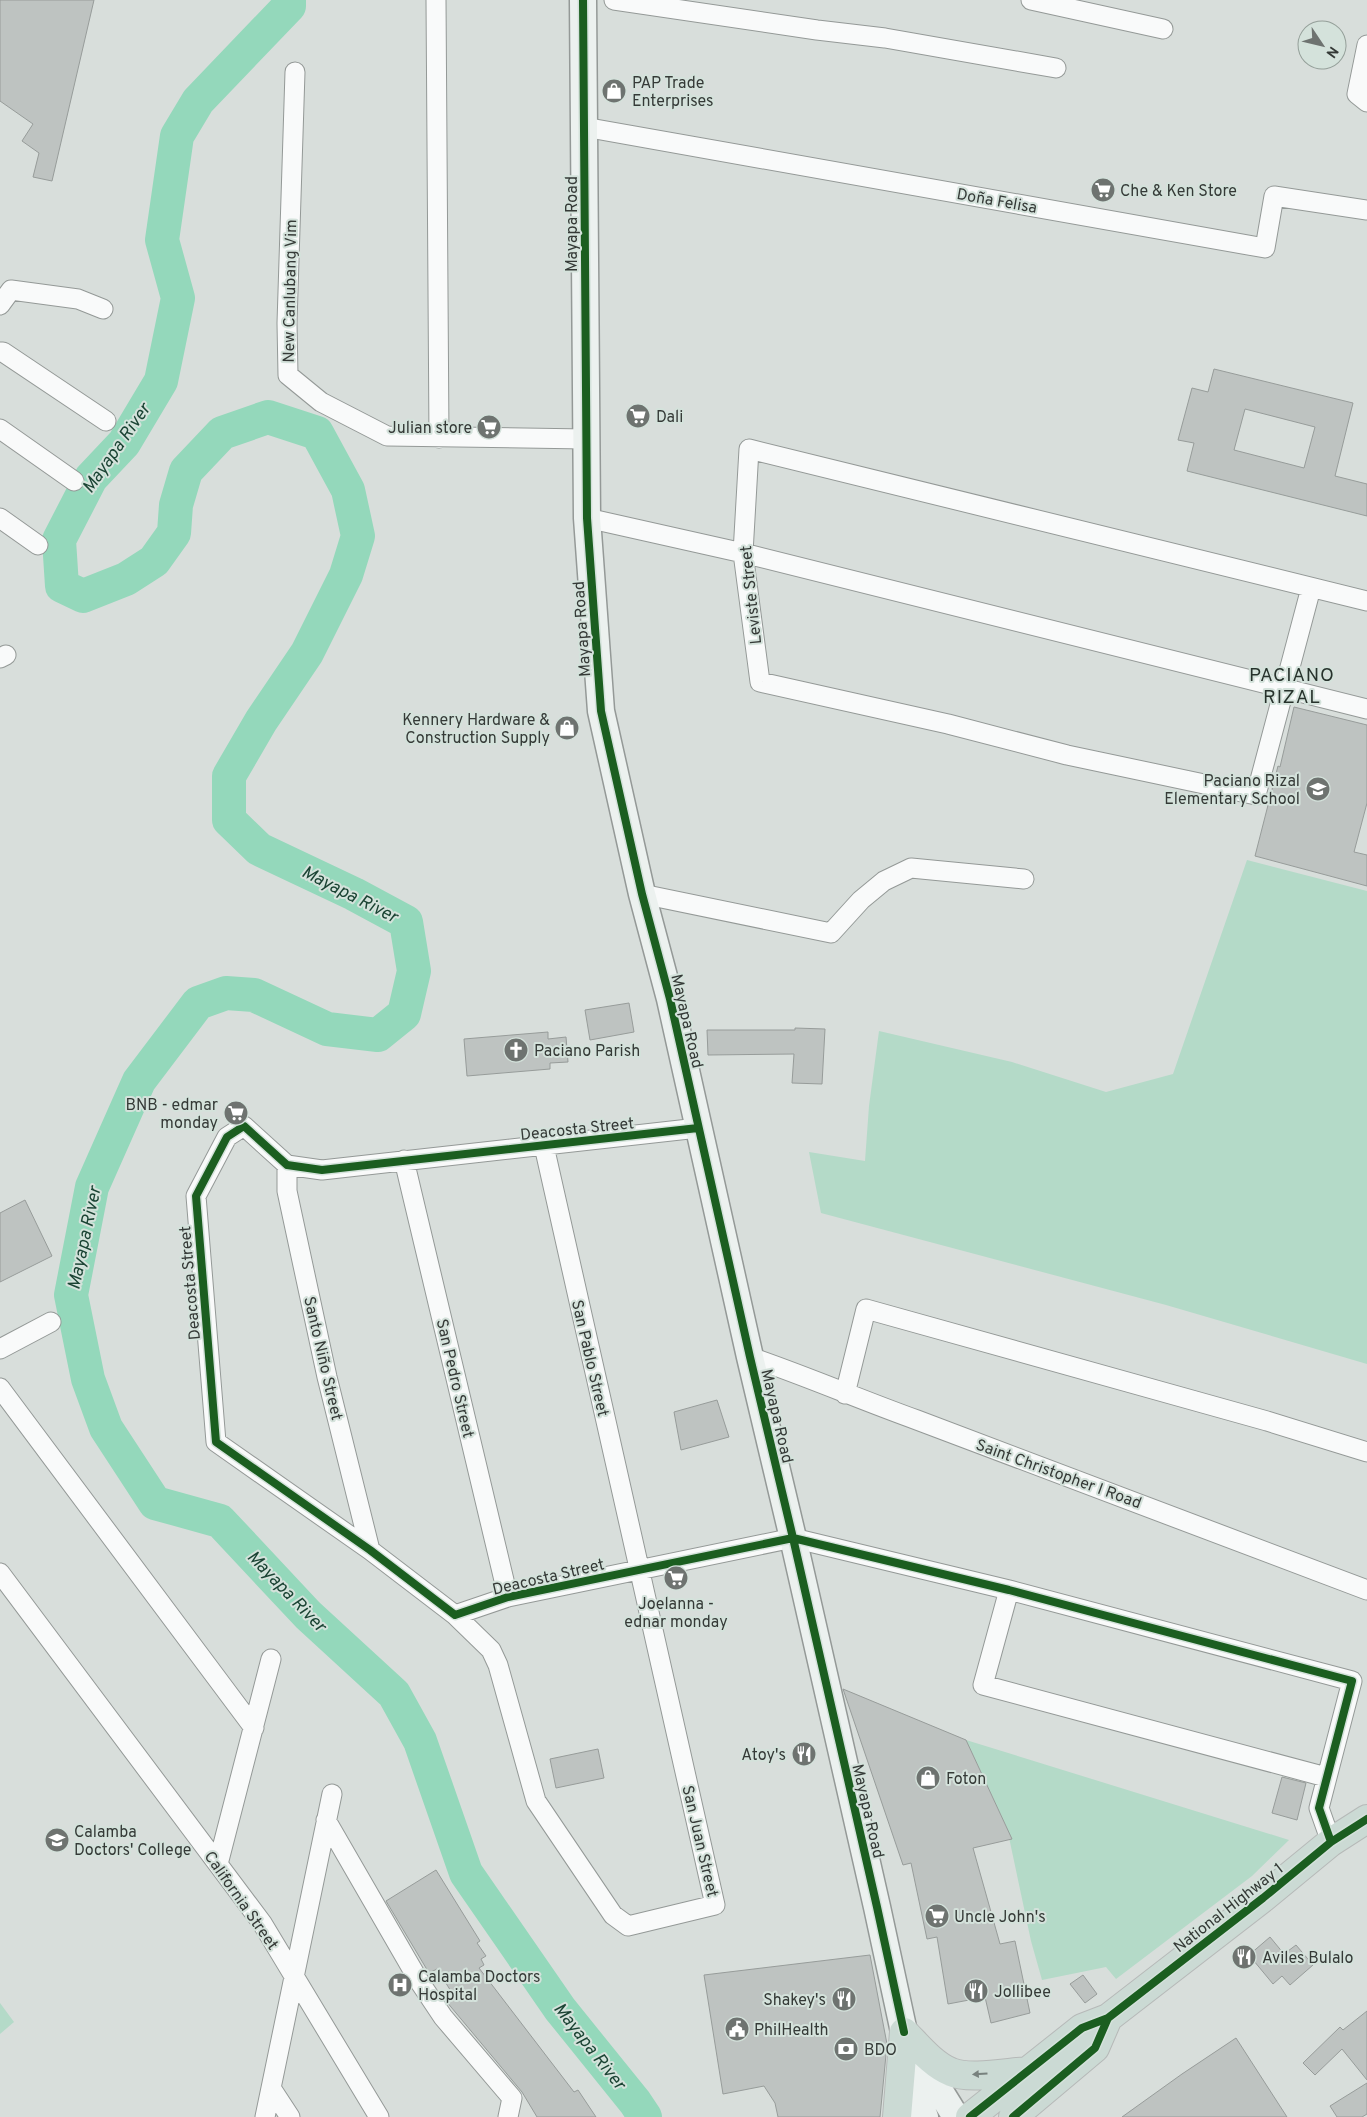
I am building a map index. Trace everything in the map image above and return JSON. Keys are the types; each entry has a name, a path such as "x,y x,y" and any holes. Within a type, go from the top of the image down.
{"highway":[{"name":"National Highway 1","path":"970,2117 1082,2028 1108,2018 1263,1898 1331,1842 1367,1819"},
{"name":"National Highway 1","path":"1013,2117 1095,2048 1108,2018"},
{"path":"904,2032 938,2064 955,2074 968,2075 1029,2070"},
{"path":"897,2117 904,2032"}],"main road":[{"name":"Mayapa Road","path":"583,0 586,518 601,710 642,894 670,999 750,1357 794,1538 904,2032 914,2091 925,2117"},
{"name":"Mayapa Road","path":"904,2032 956,2117"}],"street":[{"path":"436,0 439,438"},
{"path":"614,0 817,30 885,38 1056,68"},
{"path":"1031,0 1163,28"},
{"path":"1367,44 1357,94 1367,102"},
{"name":"New Canlubang Vim","path":"295,72 287,323 288,375 322,402 386,436 586,438"},
{"name":"Doña Felisa","path":"584,127 1265,248 1274,196 1367,210"},
{"path":"0,305 11,290 78,298 104,309"},
{"path":"0,352 3,352 106,421"},
{"path":"0,429 74,481"},
{"name":"Leviste Street","path":"1284,688 1256,795 1067,755 948,724 760,682 743,553 749,448 1311,588"},
{"path":"0,518 38,544"},
{"path":"586,518 743,553 1367,709"},
{"path":"1284,688 1311,588 1367,601"},
{"path":"642,894 831,933 861,900 884,881 911,868 1024,879"},
{"name":"Deacosta Street","path":"698,1128 322,1170 287,1165 244,1126 227,1137 196,1196 216,1442 370,1550 455,1615 508,1597 794,1538"},
{"name":"San Pablo Street","path":"544,1146 639,1569"},
{"name":"San Pedro Street","path":"404,1160 508,1597"},
{"name":"Santo Niño Street","path":"287,1165 287,1191 327,1377 370,1550"},
{"path":"845,1394 866,1309 1267,1420 1367,1452"},
{"path":"0,1349 51,1322"},
{"name":"Saint Christopher I Road","path":"750,1357 792,1371 845,1394 1165,1512 1367,1590"},
{"path":"0,1388 254,1728"},
{"path":"794,1538 1009,1590 1352,1681 1319,1808 1331,1842"},
{"name":"San Juan Street","path":"455,1615 491,1650 498,1665 536,1801 613,1915 628,1926 715,1905 639,1569"},
{"name":"California Street","path":"0,1573 6,1593 262,1923 293,1978 379,2117"},
{"path":"1009,1590 983,1685 1326,1777"},
{"path":"218,1864 271,1659"},
{"path":"264,2117 332,1794"},
{"path":"326,1820 419,1981 443,2017 512,2098 508,2117"},
{"path":"271,2088 290,2117"}],"green space":[{"path":"1247,860 1367,891 1367,1364 1166,1305 821,1213 809,1152 865,1161 869,1106 879,1031 1012,1062 1106,1092 1173,1074"},
{"path":"966,1740 1289,1840 1252,1876 1116,1979 1106,1967 1042,1980 1031,1941 1007,1828"},
{"path":"0,2003 14,2022 0,2034"}],"building":[{"path":"0,0 94,0 52,181 33,177 39,153 22,141 33,124 0,101"},
{"path":"1214,369 1353,403 1335,476 1367,484 1367,516 1187,471 1194,443 1178,440 1192,388 1208,392","holes":["1245,409 1315,427 1304,468 1234,450"]},
{"name":"Paciano Rizal Elementary School","path":"1294,707 1367,725 1367,803 1354,852 1367,855 1367,886 1255,856 1278,766 1280,767"},
{"path":"629,1003 634,1032 590,1040 585,1010"},
{"path":"795,1028 825,1029 822,1084 792,1083 794,1054 708,1055 707,1030 795,1030"},
{"name":"Paciano Parish","path":"548,1032 548,1039 566,1037 568,1062 550,1063 550,1069 467,1076 464,1039"},
{"path":"25,1200 52,1256 0,1282 0,1213"},
{"path":"717,1400 729,1437 681,1450 674,1412"},
{"path":"843,1689 966,1740 1012,1839 973,1848 1000,1944 1015,1941 1030,2013 991,2023 985,1997 948,2004 937,1937 927,1939 911,1863 903,1865"},
{"path":"598,1749 604,1778 556,1788 550,1759"},
{"path":"1282,1777 1306,1783 1297,1820 1272,1813"},
{"path":"436,1870 480,1941 477,1943 486,1956 481,1959 484,1965 479,1968 574,2092 578,2090 596,2117 537,2117 522,2092 446,2001 454,1996 437,1969 429,1973 386,1901"},
{"path":"1270,1937 1284,1954 1296,1945 1313,1965 1290,1985 1282,1976 1273,1984 1249,1955"},
{"path":"870,1955 887,2044 880,2117 778,2117 775,2103 764,2086 723,2094 704,1975"},
{"path":"1083,1975 1097,1994 1085,2003 1070,1984"},
{"path":"1367,2011 1367,2080 1342,2049 1315,2075 1303,2063 1340,2027 1343,2030"},
{"path":"1236,2038 1287,2117 1122,2117 1182,2074"},
{"path":"1367,2083 1367,2114 1362,2117 1337,2117 1330,2106"}],"waterway":[{"name":"Mayapa River","path":"289,0 289,6 198,101 177,136 162,240 178,298 161,381 124,443 91,478 59,540 62,586 83,596 126,579 154,561 174,533 176,505 186,471 222,433 268,417 317,433 348,490 358,536 346,575 307,653 261,721 229,776 229,820 259,849 354,894 406,922 414,971 404,1014 378,1035 327,1029 254,995 226,993 198,1003 139,1081 92,1187 71,1295 88,1379 106,1428 155,1503 220,1521 308,1615 394,1694 420,1741 466,1873 560,2009 645,2117"}],"cycle path":[{"path":"583,0 587,518 601,711 642,894 670,999 904,2032"},
{"path":"698,1128 322,1170 287,1165 244,1126 227,1137 196,1196 216,1442 370,1550 455,1615 508,1597 793,1538 1009,1590 1352,1681 1319,1808 1331,1842"},
{"path":"970,2117 1082,2028 1108,2018 1263,1898 1331,1842 1367,1819"},
{"path":"1013,2117 1095,2048 1108,2018"}],"place":[{"name":"PAP Trade Enterprises","path":"614,91"},
{"name":"Che & Ken Store","path":"1103,190"},
{"name":"Dali","path":"638,416"},
{"name":"Julian store","path":"489,427"},
{"name":"Kennery Hardware & Construction Supply","path":"567,728"},
{"name":"Paciano Rizal Elementary School","path":"1318,789"},
{"name":"Paciano Parish","path":"516,1050"},
{"name":"BNB - edmar monday","path":"236,1113"},
{"name":"Joelanna - ednar monday","path":"676,1578"},
{"name":"Atoy's","path":"804,1754"},
{"name":"Foton","path":"928,1778"},
{"name":"Calamba Doctors' College","path":"57,1840"},
{"name":"Uncle John's","path":"937,1916"},
{"name":"Aviles Bulalo","path":"1244,1957"},
{"name":"Calamba Doctors Hospital","path":"400,1985"},
{"name":"Jollibee","path":"976,1991"},
{"name":"Shakey's","path":"844,1999"},
{"name":"PhilHealth","path":"737,2029"},
{"name":"BDO","path":"846,2049"}],"district":[{"name":"PACIANO RIZAL","path":"1292,685"}]}
